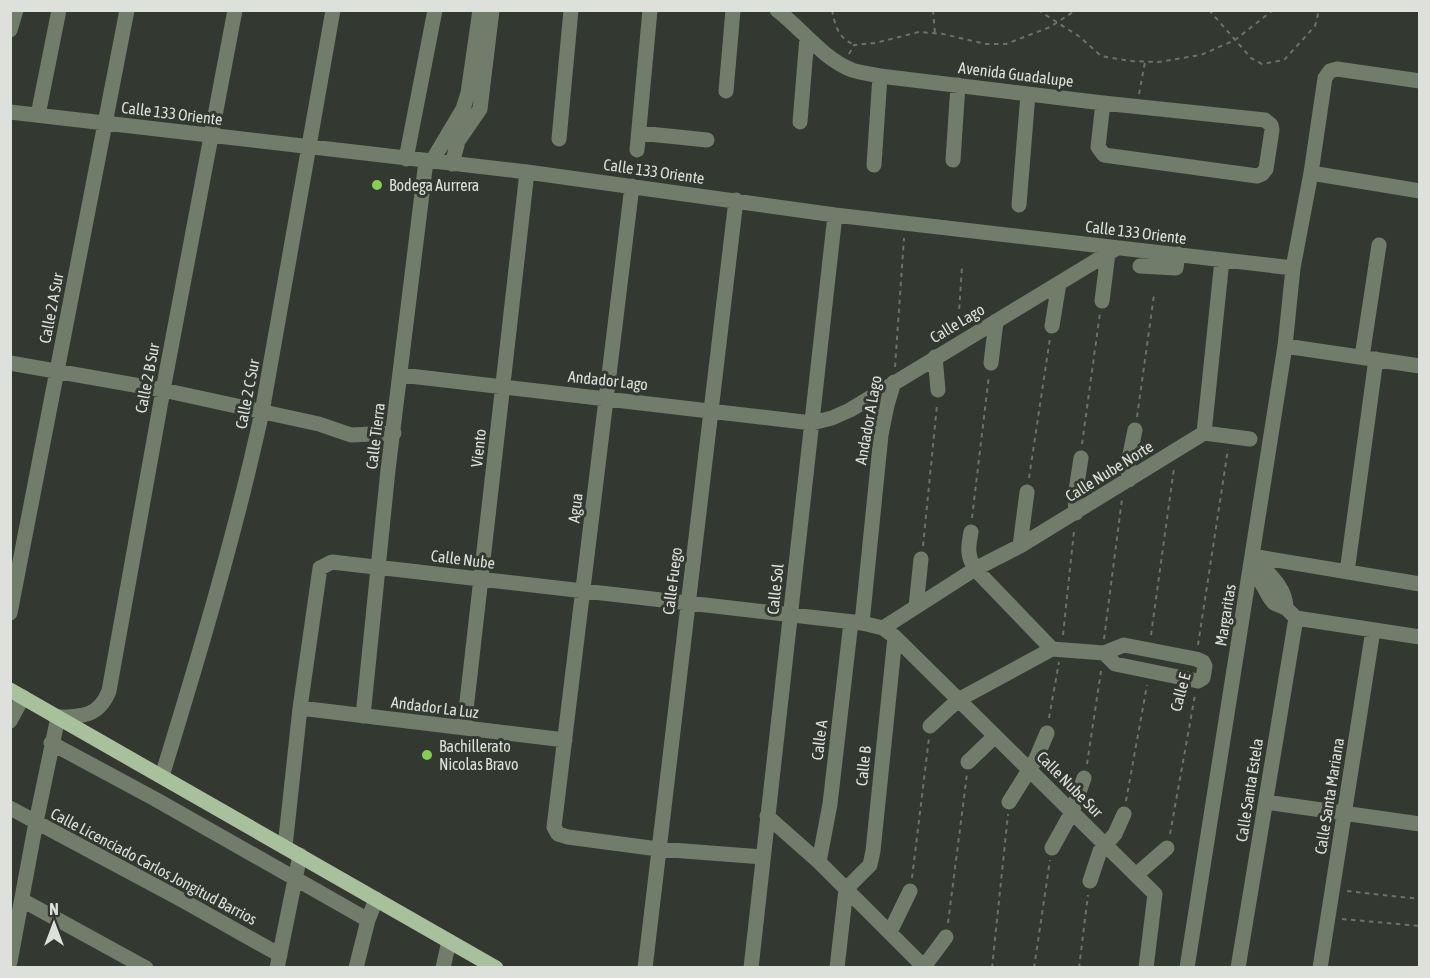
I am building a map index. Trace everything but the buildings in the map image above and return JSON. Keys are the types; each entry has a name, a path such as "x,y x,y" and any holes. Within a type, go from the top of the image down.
{"main road":[{"path":"17,693 496,968"}],"street":[{"path":"10,30 16,10"},
{"path":"38,115 59,10"},
{"name":"Calle 2 A Sur","path":"10,613 127,10"},
{"name":"Calle 2 B Sur","path":"58,717 80,716 97,711 105,702 109,691 235,10"},
{"name":"Calle 2 C Sur","path":"162,776 232,542 262,412 333,10"},
{"path":"406,159 435,10"},
{"path":"452,164 469,113 469,84 480,10"},
{"path":"429,161 482,101 492,10"},
{"path":"560,139 571,10"},
{"path":"637,150 650,10"},
{"path":"726,91 733,10"},
{"name":"Avenida Guadalupe","path":"777,10 829,57 854,70 880,76 958,85 1136,107 1266,120 1272,130 1266,169 1257,176 1104,155 1098,147 1103,103"},
{"path":"800,122 807,37"},
{"name":"Margaritas","path":"1187,968 1285,346 1293,268 1311,173 1325,78 1330,71 1337,69 1419,81"},
{"path":"874,165 880,76"},
{"path":"952,160 958,85"},
{"path":"1019,205 1028,94"},
{"name":"Calle 133 Oriente","path":"10,111 527,172 835,215 1112,250 1293,268"},
{"path":"639,133 707,140"},
{"name":"Calle Tierra","path":"363,716 378,567 429,161"},
{"name":"Viento","path":"464,728 527,172"},
{"path":"1311,173 1419,191"},
{"name":"Agua","path":"632,186 554,827 558,834 568,837 658,849"},
{"name":"Calle Fuego","path":"645,968 736,200"},
{"name":"Calle Sol","path":"751,968 835,215"},
{"path":"1347,572 1379,245"},
{"path":"1102,301 1112,250"},
{"name":"Calle Lago","path":"812,423 850,410 1112,250"},
{"path":"1140,266 1176,268 1178,255"},
{"path":"1222,260 1204,433 1250,440"},
{"path":"1052,327 1059,283"},
{"path":"990,363 996,321"},
{"path":"1285,346 1419,366"},
{"path":"935,357 938,390"},
{"path":"10,363 163,390 319,424 351,435 394,433"},
{"name":"Andador Lago","path":"401,375 812,423"},
{"name":"Andador A Lago","path":"857,622 881,435 886,405 894,382"},
{"path":"1125,482 1135,430"},
{"name":"Calle Nube Norte","path":"883,628 975,569 1076,513 1204,433"},
{"path":"1076,513 1075,497 1081,458"},
{"path":"1020,546 1028,492"},
{"path":"971,532 968,551 969,560 975,569 1056,650"},
{"path":"916,607 921,559"},
{"path":"1252,560 1419,584"},
{"path":"1252,560 1282,590 1291,613 1419,637"},
{"name":"Calle Nube","path":"285,847 300,708 320,568 332,562 857,622 883,628"},
{"name":"Calle Santa Estela","path":"1238,968 1266,802 1291,613"},
{"name":"Calle A","path":"819,862 857,622"},
{"name":"Calle Nube Sur","path":"883,628 895,637 1030,769 1155,894 1146,968"},
{"name":"Calle Santa Mariana","path":"1320,968 1373,630"},
{"name":"Calle B","path":"846,889 870,865 873,852 895,637"},
{"path":"930,726 958,700 1056,650 1104,653 1124,645 1196,659"},
{"path":"1104,653 1115,664 1198,681"},
{"name":"Calle E","path":"1196,659 1203,662 1205,666 1203,678 1198,681"},
{"path":"10,721 17,693"},
{"name":"Andador La Luz","path":"300,708 565,740"},
{"path":"10,962 14,922 22,900 51,743 58,717"},
{"path":"1009,802 1030,769 1047,733"},
{"path":"968,762 996,736"},
{"path":"51,743 155,799 368,920"},
{"path":"1052,848 1072,812 1084,778"},
{"path":"1266,802 1419,824"},
{"name":"Calle Licenciado Carlos Jongitud Barrios","path":"10,808 182,900 278,961"},
{"path":"1090,881 1100,852 1115,834 1124,814"},
{"path":"767,816 819,862 924,967 946,937"},
{"path":"1136,875 1167,848"},
{"path":"658,849 763,857"},
{"path":"278,961 300,855"},
{"path":"837,968 846,889"},
{"path":"890,932 910,891"},
{"path":"356,968 368,920 376,899"},
{"path":"22,900 146,968"},
{"path":"443,968 449,941"}],"path":[{"path":"832,10 836,28 845,41 854,45 875,43 919,32 986,44 1006,44 1059,22 1076,10"},
{"path":"933,10 935,34"},
{"path":"1038,10 1080,37 1101,56 1145,62 1200,55 1235,40 1273,10"},
{"path":"1209,10 1251,58 1262,64 1284,60 1315,26 1319,10"},
{"path":"842,65 854,45"},
{"path":"1136,107 1145,62"},
{"name":"Andador A Lago","path":"894,382 906,223"},
{"path":"957,344 962,267"},
{"path":"1135,430 1154,295"},
{"path":"1081,458 1102,301"},
{"path":"1028,492 1052,327"},
{"path":"971,532 990,363"},
{"path":"921,559 938,390"},
{"name":"Calle E","path":"1196,659 1230,437"},
{"path":"1152,650 1151,635 1176,451"},
{"path":"1084,778 1104,653 1104,637 1125,482"},
{"path":"1047,733 1056,650 1076,513"},
{"path":"1124,814 1150,671"},
{"name":"Calle E","path":"1167,848 1198,681"},
{"path":"910,891 930,726"},
{"path":"946,937 968,762"},
{"path":"992,968 1009,802"},
{"path":"1034,968 1052,848"},
{"path":"1079,968 1090,881"},
{"path":"1332,890 1419,899"},
{"path":"1328,918 1419,926"}],"place":[{"name":"Bodega Aurrera","path":"377,185"},
{"name":"Bachillerato Nicolas Bravo","path":"427,755"}]}
